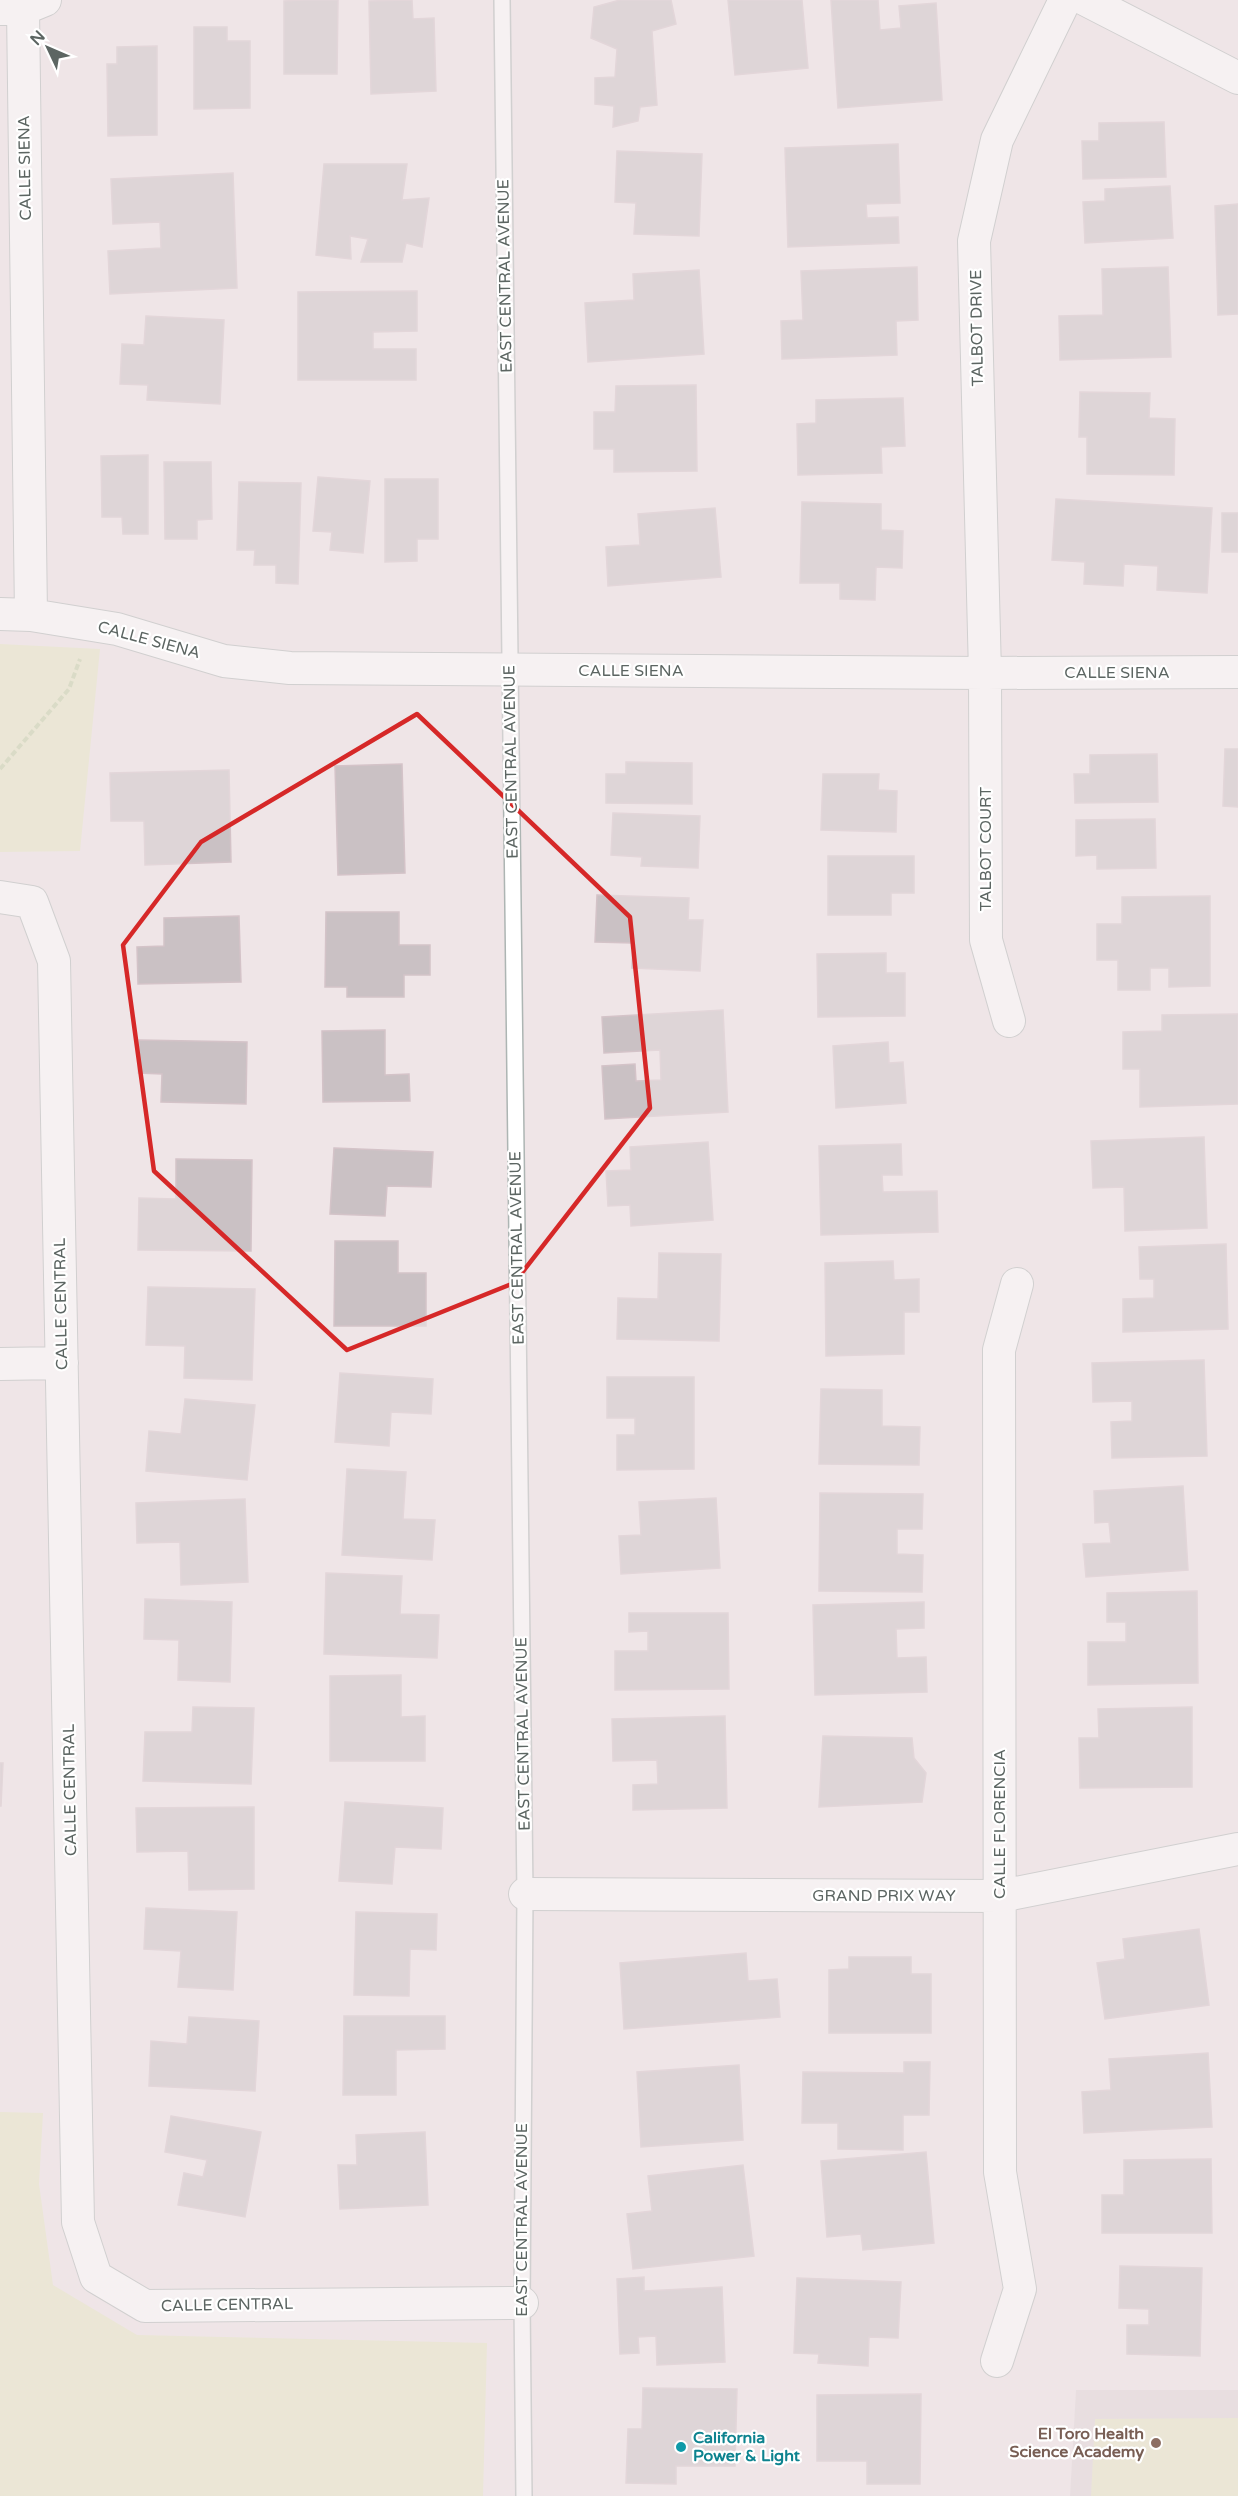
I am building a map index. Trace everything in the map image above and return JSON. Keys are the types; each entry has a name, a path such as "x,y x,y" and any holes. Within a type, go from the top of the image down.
{"street":[{"name":"TALBOT DRIVE","path":"985,673 974,241 997,140 1065,0"},
{"path":"1086,0 1238,78"},
{"name":"CALLE SIENA","path":"23,6 31,615"},
{"name":"CALLE SIENA","path":"0,614 31,615 117,629 224,661 290,669 985,673 1238,672"},
{"name":"TALBOT COURT","path":"985,673 986,940 1010,1022"},
{"name":"CALLE CENTRAL","path":"0,897 32,902 54,961 78,2222 96,2277 145,2306 522,2302"},
{"name":"CALLE FLORENCIA","path":"997,2361 1020,2289 1000,2172 999,1350 1017,1284"},
{"path":"0,1364 62,1363"},
{"name":"GRAND PRIX WAY","path":"525,1894 1001,1896 1238,1849"}],"lane":[{"name":"EAST CENTRAL AVENUE","path":"502,0 525,1894 522,2302 524,2496"}],"path":[{"path":"0,769 69,690 92,625"}],"highlighted area":[{"path":"417,714 630,917 650,1108 514,1283 347,1350 154,1171 123,945 201,842"}],"shaded area":[{"name":"El Toro Health Science Academy","path":"1076,2390 1238,2390 1238,2496 1070,2496"}],"green space":[{"path":"0,644 100,649 80,851 0,852"},
{"path":"0,2112 43,2113 39,2184 53,2285 137,2335 487,2343 483,2496 0,2496"},
{"name":"El Toro Health Science Academy","path":"1238,2418 1238,2496 1091,2496 1095,2419"}],"building":[{"path":"338,0 337,74 284,74 284,1"},
{"path":"412,0 413,19 434,18 436,91 371,94 369,1"},
{"path":"620,0 671,0 676,24 652,31 657,105 640,107 638,121 613,127 614,106 595,104 595,78 615,77 617,49 591,38 594,7"},
{"path":"728,0 802,0 808,68 735,75"},
{"path":"831,0 878,0 880,30 901,28 899,6 936,3 942,100 838,108"},
{"path":"194,27 227,27 227,41 250,41 250,108 194,109"},
{"path":"157,46 157,135 108,136 107,64 117,64 117,47"},
{"path":"1164,122 1166,177 1083,179 1082,141 1099,141 1099,123"},
{"path":"898,144 900,203 866,204 867,218 898,217 899,243 788,247 785,148"},
{"path":"617,151 702,154 699,236 634,234 636,203 615,202"},
{"path":"324,164 407,164 402,200 429,198 422,247 406,243 402,262 361,262 368,239 350,236 351,259 316,255"},
{"path":"233,173 237,288 110,294 108,251 161,248 160,222 113,224 111,179"},
{"path":"1170,186 1173,238 1085,243 1083,202 1105,201 1105,189"},
{"path":"1238,204 1238,314 1218,315 1215,206"},
{"path":"917,267 918,320 896,321 897,355 782,359 781,321 803,320 801,271"},
{"path":"1168,267 1171,357 1060,360 1059,316 1103,315 1102,269"},
{"path":"699,270 704,354 588,362 585,303 634,300 633,274"},
{"path":"417,291 417,331 373,332 373,349 416,349 416,380 298,380 298,292"},
{"path":"146,316 224,320 220,404 147,400 148,385 120,384 122,344 144,345"},
{"path":"696,385 697,471 614,472 614,449 594,449 594,412 615,412 616,386"},
{"path":"1080,392 1150,393 1149,418 1175,419 1174,475 1087,474 1087,437 1079,437"},
{"path":"903,398 905,446 881,447 882,473 798,475 797,424 816,423 816,400"},
{"path":"148,455 148,534 123,534 122,517 102,517 101,456"},
{"path":"164,462 211,462 212,519 197,520 197,539 165,539"},
{"path":"318,477 370,481 363,553 330,550 332,532 313,531"},
{"path":"385,479 438,479 438,539 417,539 417,561 385,562"},
{"path":"239,482 301,483 298,584 276,583 276,565 254,565 255,550 237,550"},
{"path":"1056,499 1212,508 1207,593 1157,590 1158,566 1124,564 1123,586 1084,584 1085,562 1052,560"},
{"path":"802,502 881,504 881,530 903,531 902,568 876,567 875,600 840,599 840,583 800,583"},
{"path":"715,508 721,577 608,586 606,547 640,545 638,514"},
{"path":"1222,513 1238,513 1238,552 1222,552"},
{"path":"1225,749 1238,749 1238,807 1223,806"},
{"path":"1157,754 1158,802 1075,803 1074,774 1090,774 1090,755"},
{"path":"626,762 692,763 692,804 606,803 606,774 626,774"},
{"path":"402,764 405,873 338,875 335,766"},
{"path":"229,770 231,862 145,865 144,821 111,821 110,773"},
{"path":"823,774 879,774 878,790 897,791 896,832 821,830"},
{"path":"613,813 700,816 698,868 641,866 642,857 611,855"},
{"path":"1155,819 1156,868 1097,869 1097,855 1076,856 1076,820"},
{"path":"828,856 914,856 914,893 891,893 891,915 828,915"},
{"path":"597,895 689,898 688,920 703,920 700,971 632,968 633,943 595,942"},
{"path":"1210,896 1210,986 1169,987 1169,968 1150,968 1150,990 1118,990 1118,960 1097,960 1097,924 1122,924 1122,897"},
{"path":"326,912 399,912 399,945 430,945 430,975 404,975 404,997 347,997 347,987 325,987"},
{"path":"239,916 241,982 138,984 137,947 164,946 164,918"},
{"path":"886,953 886,973 905,973 905,1016 818,1017 817,954"},
{"path":"723,1010 728,1112 605,1119 602,1066 635,1064 636,1081 661,1080 660,1050 604,1053 602,1017"},
{"path":"1238,1014 1238,1104 1140,1107 1140,1069 1123,1069 1123,1032 1162,1031 1162,1015"},
{"path":"385,1030 385,1075 409,1074 410,1101 323,1102 322,1031"},
{"path":"139,1040 247,1042 246,1104 161,1102 162,1074 138,1073"},
{"path":"888,1042 889,1063 903,1062 906,1103 836,1108 833,1046"},
{"path":"1204,1137 1207,1228 1125,1231 1124,1187 1093,1188 1091,1141"},
{"path":"708,1142 713,1220 631,1226 630,1205 608,1206 606,1171 631,1170 630,1147"},
{"path":"901,1144 902,1175 882,1175 883,1192 937,1191 938,1232 821,1235 819,1146"},
{"path":"334,1148 433,1152 431,1187 387,1186 385,1216 330,1214"},
{"path":"176,1159 252,1160 251,1251 138,1250 139,1198 176,1199"},
{"path":"335,1241 398,1241 398,1273 426,1273 426,1326 334,1326"},
{"path":"1226,1244 1228,1329 1123,1332 1123,1299 1154,1298 1154,1279 1140,1279 1139,1247"},
{"path":"659,1253 721,1254 719,1341 617,1339 618,1298 658,1299"},
{"path":"893,1261 894,1280 919,1279 919,1312 904,1312 904,1354 826,1356 825,1263"},
{"path":"148,1287 255,1289 252,1380 184,1378 185,1346 146,1345"},
{"path":"1204,1360 1207,1456 1112,1458 1111,1422 1132,1421 1132,1401 1093,1402 1092,1363"},
{"path":"340,1373 433,1379 431,1414 391,1412 389,1446 335,1442"},
{"path":"607,1377 694,1377 694,1469 617,1470 617,1435 635,1435 635,1418 607,1418"},
{"path":"821,1389 882,1390 882,1426 920,1427 919,1465 819,1464"},
{"path":"185,1399 255,1405 247,1480 146,1471 149,1431 181,1434"},
{"path":"347,1469 406,1472 403,1519 435,1520 432,1560 342,1555"},
{"path":"1183,1486 1188,1570 1086,1577 1083,1544 1111,1543 1109,1522 1095,1523 1094,1491"},
{"path":"820,1493 923,1494 922,1529 897,1529 897,1554 923,1555 922,1592 819,1591"},
{"path":"716,1498 720,1568 621,1574 619,1536 641,1535 639,1502"},
{"path":"245,1499 248,1582 181,1585 180,1542 137,1543 136,1503"},
{"path":"326,1573 402,1576 400,1614 439,1615 437,1658 324,1654"},
{"path":"1197,1591 1198,1683 1088,1685 1088,1642 1126,1642 1126,1622 1107,1622 1107,1593"},
{"path":"145,1599 232,1602 230,1682 178,1680 179,1640 144,1639"},
{"path":"924,1602 924,1628 896,1629 897,1658 926,1657 927,1692 815,1695 813,1605"},
{"path":"629,1613 728,1613 729,1689 615,1690 615,1651 648,1651 648,1631 629,1632"},
{"path":"401,1675 401,1717 425,1716 425,1761 330,1761 330,1676"},
{"path":"193,1707 254,1708 251,1784 143,1781 145,1732 192,1732"},
{"path":"1192,1707 1192,1787 1080,1788 1079,1738 1099,1738 1098,1709"},
{"path":"725,1716 727,1808 633,1810 633,1785 658,1784 657,1760 613,1761 612,1719"},
{"path":"823,1736 912,1738 914,1758 926,1773 922,1802 819,1807"},
{"path":"0,1763 3,1763 1,1806 0,1806"},
{"path":"345,1802 443,1808 441,1849 395,1847 392,1884 339,1881"},
{"path":"254,1807 254,1889 189,1890 188,1851 137,1852 136,1808"},
{"path":"146,1908 237,1912 233,1990 178,1987 181,1951 144,1949"},
{"path":"356,1912 437,1914 436,1950 410,1949 409,1996 354,1995"},
{"path":"1199,1929 1209,2005 1105,2019 1097,1963 1125,1959 1123,1939"},
{"path":"746,1953 748,1981 777,1979 780,2017 624,2029 620,1963"},
{"path":"849,1957 911,1957 911,1974 931,1974 931,2033 829,2033 829,1970 849,1969"},
{"path":"344,2016 445,2016 445,2049 396,2050 396,2095 343,2095"},
{"path":"189,2017 259,2021 255,2091 149,2086 151,2041 187,2044"},
{"path":"1208,2053 1212,2127 1084,2133 1082,2092 1111,2090 1109,2059"},
{"path":"904,2062 930,2062 929,2115 903,2115 903,2150 838,2149 838,2123 802,2123 803,2072 904,2073"},
{"path":"739,2065 743,2140 641,2147 637,2072"},
{"path":"171,2116 261,2132 245,2217 178,2205 184,2173 203,2177 207,2160 165,2152"},
{"path":"425,2132 428,2205 340,2209 338,2165 357,2165 356,2135"},
{"path":"926,2152 934,2243 863,2250 861,2234 827,2237 821,2161"},
{"path":"1211,2159 1212,2233 1102,2233 1102,2195 1124,2195 1124,2160"},
{"path":"743,2165 754,2256 633,2269 627,2214 652,2211 648,2176"},
{"path":"1120,2266 1202,2268 1200,2356 1127,2354 1127,2325 1149,2325 1149,2309 1119,2308"},
{"path":"644,2277 644,2291 722,2287 725,2362 657,2365 656,2336 638,2337 639,2353 620,2354 617,2279"},
{"path":"797,2278 901,2282 898,2338 869,2337 868,2366 818,2363 819,2354 794,2353"},
{"name":"California Power & Light","path":"643,2388 737,2389 735,2466 676,2466 676,2484 626,2483 628,2429 642,2429"},
{"path":"921,2394 920,2484 867,2484 867,2461 817,2461 817,2395"}],"place":[{"name":"El Toro Health Science Academy","path":"1156,2443"},
{"name":"California Power & Light","path":"681,2447"}]}
